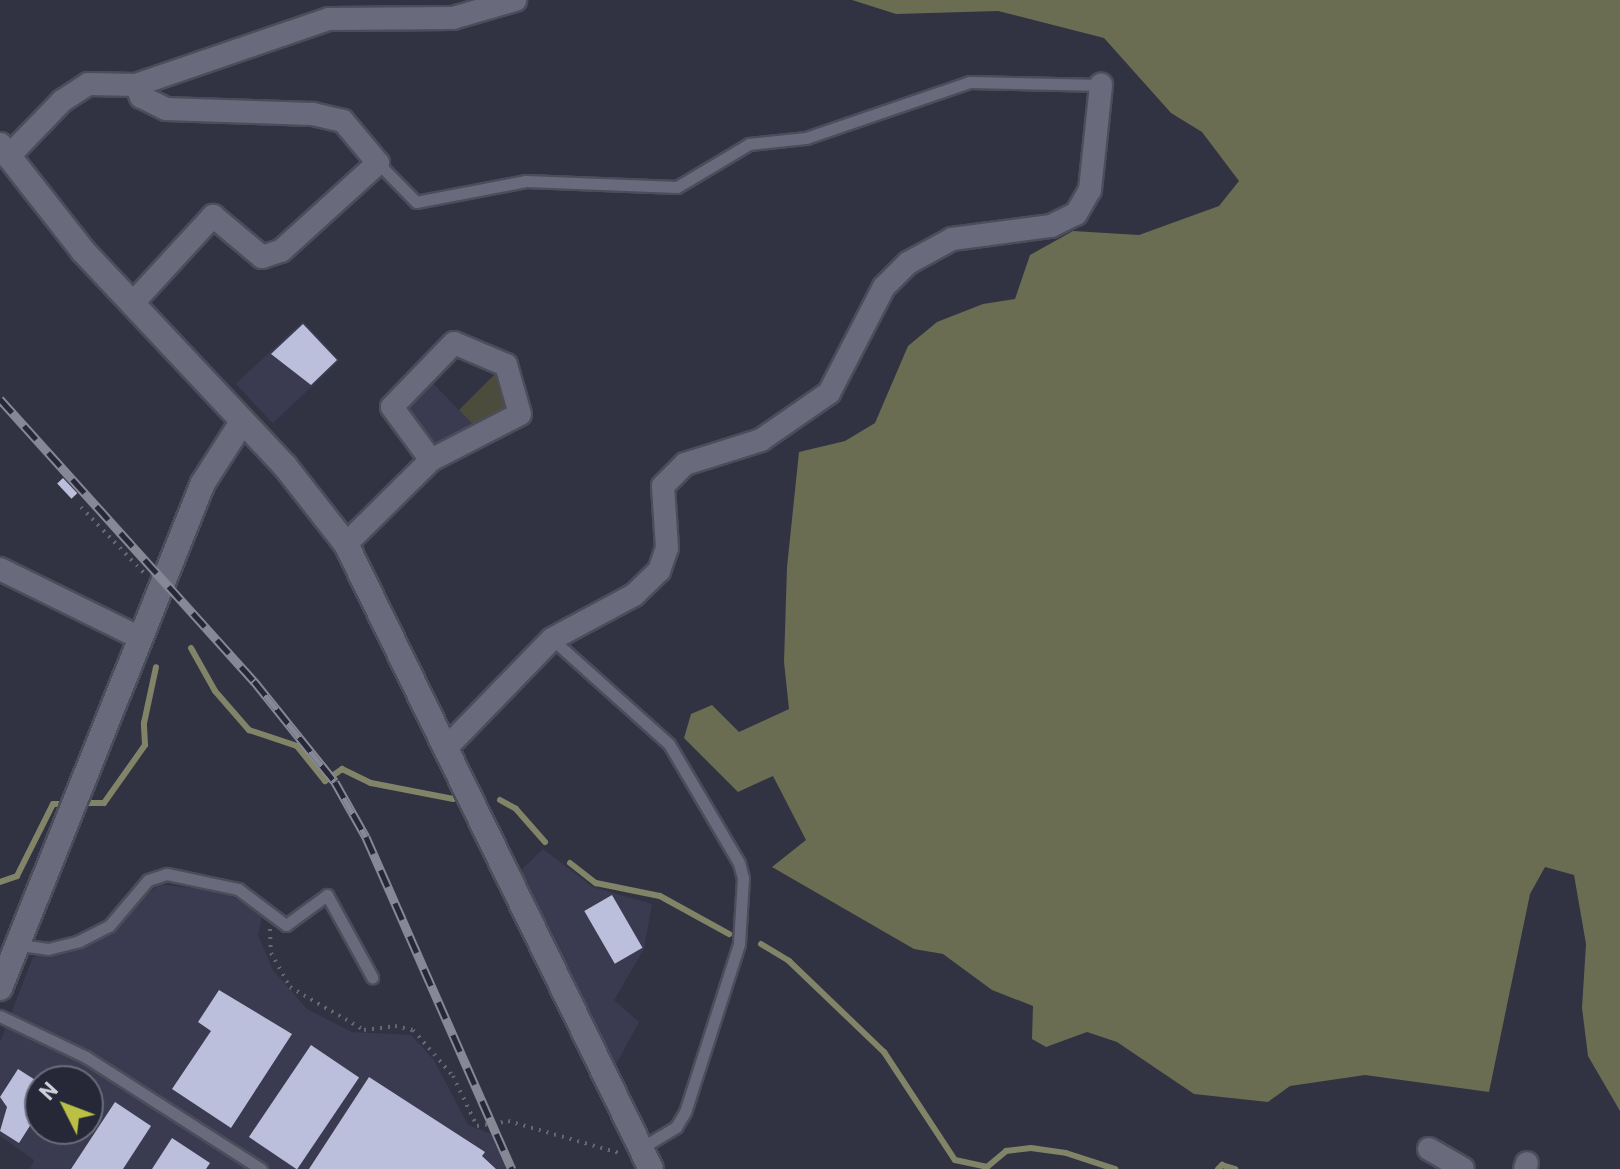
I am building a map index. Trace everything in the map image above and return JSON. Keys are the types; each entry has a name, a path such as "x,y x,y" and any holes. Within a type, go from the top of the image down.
{"street":[{"path":"515,0 453,18 329,19 136,85 101,81 75,91 4,151 132,304 309,494 346,544 448,746 646,1158"},
{"path":"132,304 213,216 262,257 281,251 378,163 343,121 312,114 166,109 141,97 136,85"},
{"path":"448,746 552,639 634,595 659,571 667,548 663,486 685,464 761,440 829,393 884,287 908,263 952,239 1051,226 1076,214 1090,190 1101,85"},
{"path":"346,544 431,460 520,414 506,365 454,343 392,407 431,460"},
{"path":"0,988 20,945 138,637 203,483 242,422"},
{"path":"0,569 138,637"},
{"path":"1429,1149 1463,1169"}],"lane":[{"path":"378,163 416,202 526,181 677,187 749,144 806,138 970,82 1101,85"},
{"path":"552,639 669,744 739,863 743,878 739,944 685,1112 676,1127 646,1158"},
{"path":"20,945 48,949 79,941 109,926 148,880 167,874 238,889 286,925 327,895 372,977"},
{"path":"0,1016 86,1057 261,1169"}],"path":[{"path":"81,507 146,574"},
{"path":"271,911 271,953 290,987 364,1030 395,1026 413,1030 453,1076 477,1126 508,1121 615,1154 646,1158"}],"shaded area":[{"path":"303,321 340,360 273,423 236,384"},
{"path":"430,380 476,428 439,446 410,416 409,403"},
{"path":"543,849 593,887 652,904 644,949 614,1000 639,1022 613,1070 517,874"},
{"path":"159,884 225,892 262,917 258,935 273,970 307,1009 352,1032 411,1035 434,1060 468,1125 491,1134 506,1169 30,1169 34,1160 0,1136 0,1042 33,957 102,937"}],"green space":[{"path":"852,0 1620,0 1620,1111 1588,1056 1582,1008 1586,944 1574,875 1545,867 1530,894 1489,1092 1365,1075 1290,1086 1268,1102 1194,1094 1117,1042 1087,1032 1046,1047 1032,1039 1033,1006 992,990 943,954 914,949 772,867 806,840 773,776 738,792 684,738 691,714 712,705 739,732 789,709 784,662 787,567 799,452 845,441 875,423 908,346 937,322 983,304 1015,299 1030,255 1073,231 1139,235 1219,206 1239,181 1202,132 1171,113 1104,38 998,11 896,14"},
{"path":"498,371 511,403 505,415 476,428 459,410"}],"building":[{"path":"303,324 337,360 311,385 271,354"},
{"path":"63,478 77,493 71,499 57,483"},
{"path":"612,895 642,948 615,964 584,911"},
{"path":"219,990 292,1034 231,1128 172,1089 211,1031 198,1022"},
{"path":"311,1045 359,1077 297,1169 249,1137"},
{"path":"18,1069 24,1073 24,1135 19,1143 0,1131 7,1107 0,1097"},
{"path":"369,1077 485,1152 482,1156 496,1169 309,1169"},
{"path":"115,1102 151,1126 123,1169 71,1169 87,1145 104,1145 104,1119"},
{"path":"172,1138 210,1163 206,1169 152,1169"}],"waterway":[{"path":"191,648 215,691 249,730 297,746 325,781 342,769 371,783 453,799"},
{"path":"79,803 104,803 145,745 144,723 156,667"},
{"path":"500,800 516,809 545,842"},
{"path":"0,882 17,876 53,804 68,804"},
{"path":"570,863 596,883 660,896 729,934"},
{"path":"761,944 789,961 884,1052 955,1160 987,1167 1006,1151 1031,1148 1066,1153 1115,1169"},
{"path":"1218,1169 1222,1165 1235,1169"}],"railway":[{"path":"0,399 254,681 335,782 366,837 512,1169"}]}
